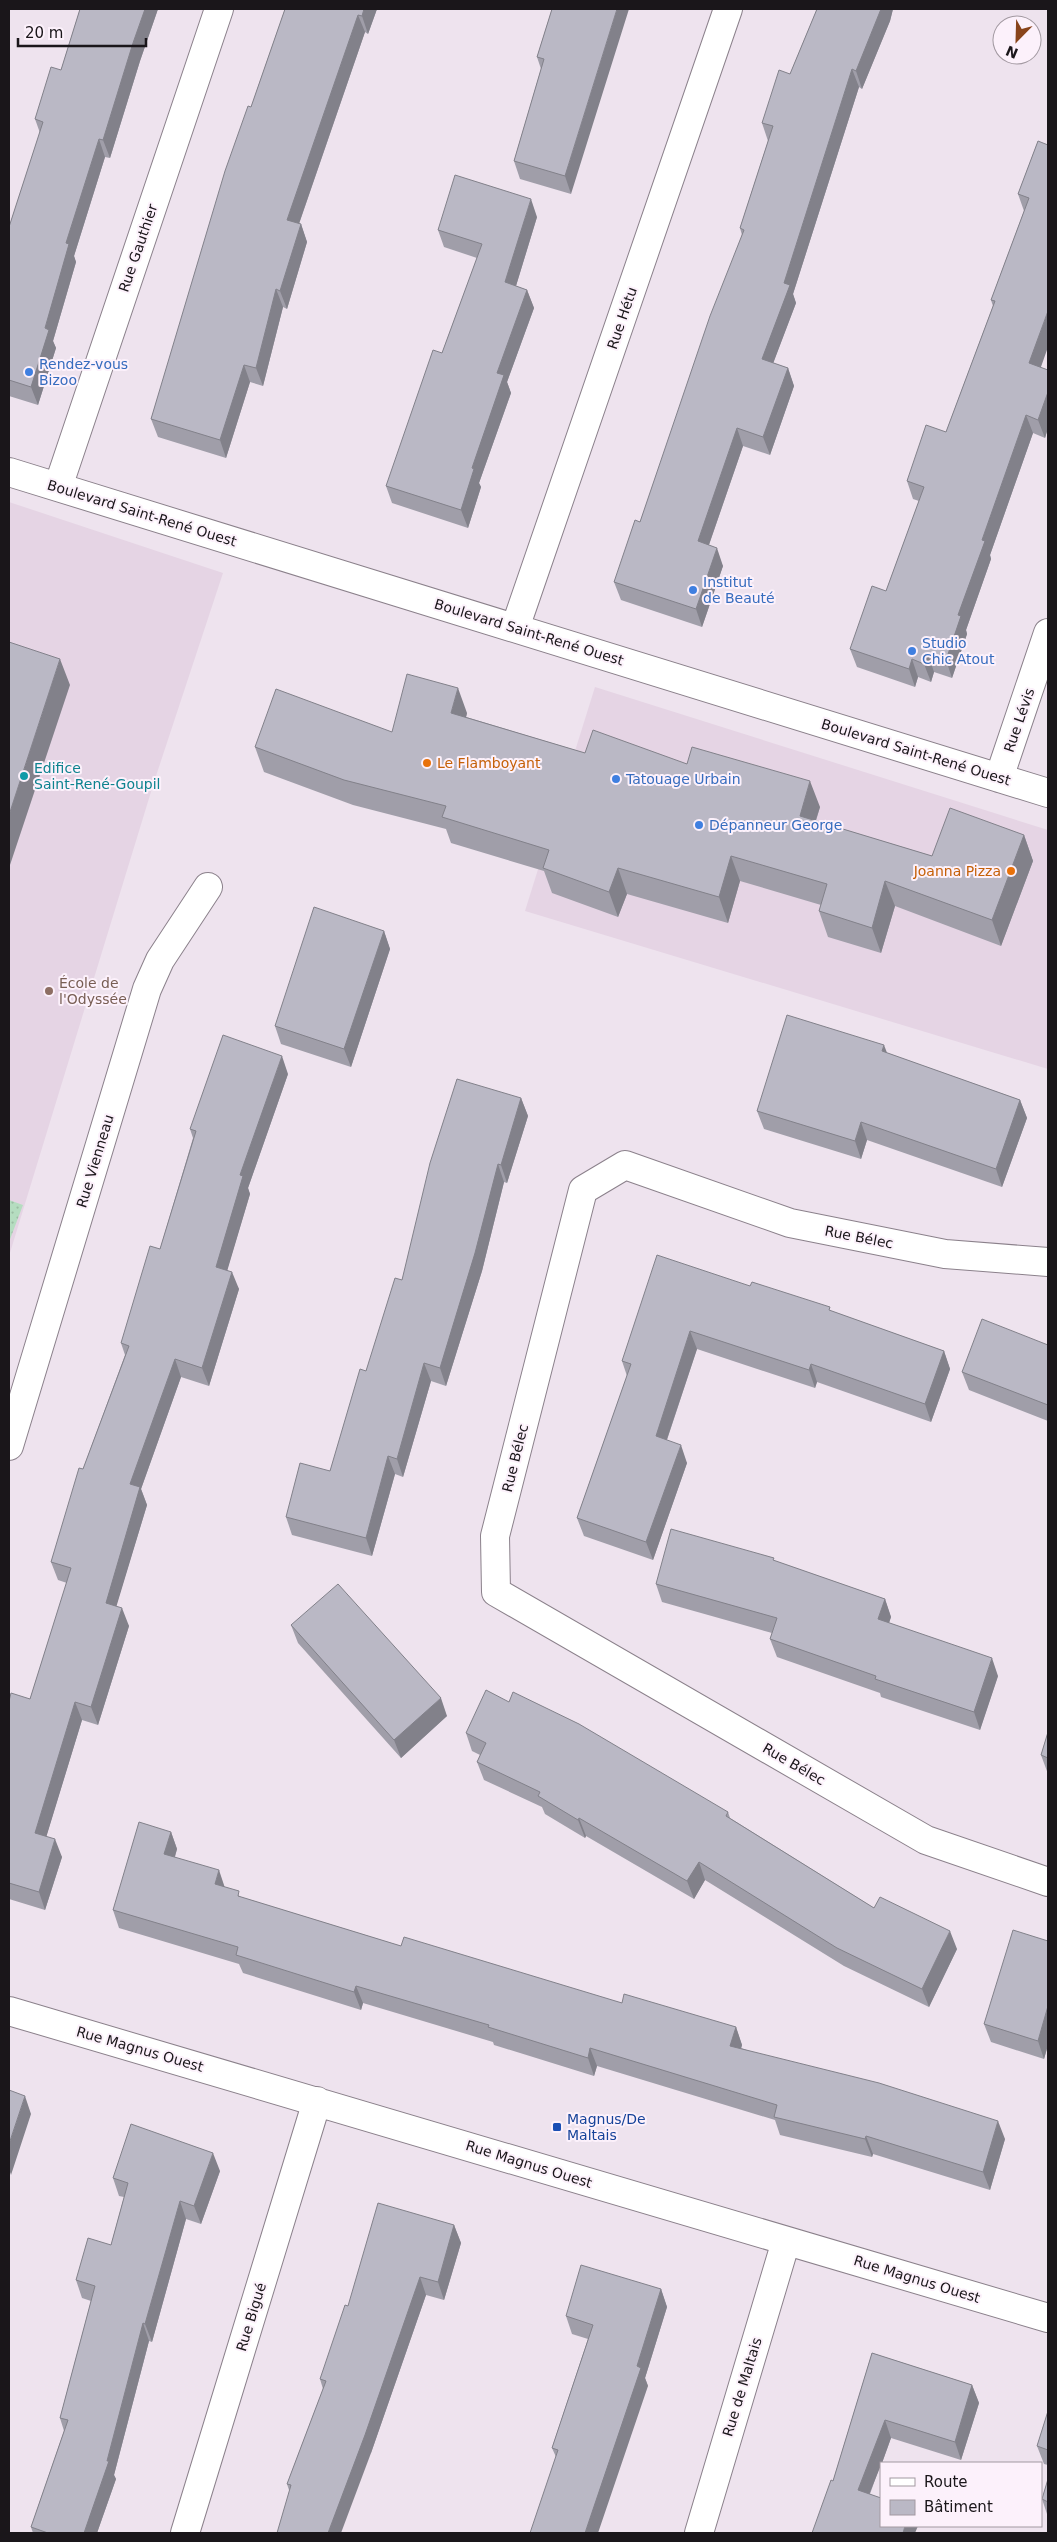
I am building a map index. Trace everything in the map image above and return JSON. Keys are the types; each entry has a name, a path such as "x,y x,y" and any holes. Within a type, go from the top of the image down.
{"street":[{"name":"Rue Gauthier","path":"58,487 219,9"},
{"name":"Rue Hétu","path":"515,628 728,9"},
{"name":"Boulevard Saint-René Ouest","path":"9,472 1048,793"},
{"name":"Rue Lévis","path":"999,778 1048,633"},
{"name":"Rue Vienneau","path":"9,1446 147,989 160,960 208,887"},
{"name":"Rue Bélec","path":"1048,1262 945,1254 790,1223 625,1165 583,1190 495,1536 496,1592 926,1840 1048,1882"},
{"name":"Rue Magnus Ouest","path":"9,2011 1048,2318"},
{"name":"Rue Bigué","path":"185,2533 318,2101"},
{"name":"Rue de Maltais","path":"699,2533 786,2241"}],"shaded area":[{"name":"École de l'Odyssée","path":"9,502 223,573 154,782 9,1256"},
{"path":"595,687 1048,830 1048,1069 525,911"}],"green space":[{"path":"9,1200 23,1205 9,1242"}],"building":[{"path":"80,9 145,9 103,140 99,139 66,243 69,244 45,328 49,330 31,387 9,380 9,227 43,122 35,119 51,67 61,70"},
{"path":"285,9 364,9 362,16 358,15 287,220 301,224 280,291 276,289 256,368 244,365 220,440 151,419 225,171 248,106 251,107"},
{"path":"552,9 617,9 565,176 514,161 544,59 537,57"},
{"path":"817,9 881,9 856,71 852,69 784,283 790,285 762,359 788,368 763,437 737,428 698,541 717,548 696,609 614,582 635,520 640,522 710,316 744,230 740,228 773,126 762,123 779,70 790,74"},
{"path":"1038,141 1048,145 1048,311 1029,363 1048,370 1048,392 1038,420 1026,415 982,540 985,541 958,615 961,616 946,660 928,654 924,664 912,659 909,669 850,649 872,586 886,591 924,487 907,481 926,425 946,432 995,301 991,300 1029,198 1018,194"},
{"path":"455,175 531,199 505,282 527,290 497,373 504,375 472,468 474,469 461,510 386,486 433,350 442,353 482,244 438,230"},
{"path":"9,642 60,659 9,815"},
{"path":"407,674 458,688 451,713 585,753 593,730 687,764 692,747 810,781 800,816 932,856 950,808 1024,835 992,920 885,881 872,928 819,911 827,884 731,856 719,897 618,868 609,892 543,868 549,850 442,817 446,806 344,780 255,747 276,689 392,732"},
{"path":"314,907 384,931 344,1049 275,1026"},
{"path":"787,1015 884,1045 882,1051 1020,1100 996,1169 861,1122 855,1141 757,1111"},
{"path":"223,1035 282,1056 240,1175 243,1176 216,1267 232,1272 202,1368 175,1359 130,1484 140,1487 106,1603 122,1608 91,1707 75,1702 35,1833 55,1839 39,1892 9,1883 9,1701 11,1693 30,1699 71,1568 51,1562 79,1468 83,1469 129,1346 121,1343 150,1246 160,1249 196,1131 190,1129"},
{"path":"457,1079 521,1098 501,1165 498,1164 475,1253 440,1368 424,1363 397,1459 388,1456 366,1538 286,1517 300,1463 330,1471 360,1369 366,1371 395,1278 402,1280 430,1163"},
{"path":"657,1255 750,1286 752,1282 830,1307 829,1310 944,1351 925,1404 811,1364 809,1370 690,1331 656,1436 681,1445 646,1542 577,1518 631,1364 622,1361"},
{"path":"982,1319 1048,1345 1048,1405 962,1372"},
{"path":"671,1529 774,1558 773,1560 885,1599 878,1619 992,1658 974,1712 875,1679 876,1676 770,1639 777,1618 656,1584"},
{"path":"338,1584 441,1698 394,1740 291,1625"},
{"path":"486,1690 509,1702 513,1692 579,1724 728,1812 726,1816 874,1908 880,1897 950,1931 922,1989 837,1948 699,1862 687,1881 538,1796 540,1792 477,1762 486,1743 466,1733"},
{"path":"1048,1732 1048,1758 1041,1755"},
{"path":"139,1822 171,1832 164,1854 219,1870 215,1884 239,1891 238,1896 401,1946 404,1937 622,2003 624,1994 736,2027 730,2046 879,2083 998,2121 983,2172 866,2136 865,2139 774,2117 777,2105 590,2048 588,2058 488,2027 489,2025 356,1986 354,1992 236,1955 238,1947 113,1910"},
{"path":"1013,1930 1048,1941 1048,2006 1038,2041 984,2024"},
{"path":"9,2090 25,2096 9,2144"},
{"path":"131,2124 213,2153 194,2206 180,2201 145,2324 143,2323 107,2461 109,2461 84,2533 48,2533 31,2527 68,2420 60,2418 95,2286 76,2280 88,2238 111,2245 128,2183 113,2178"},
{"path":"378,2203 454,2225 438,2282 420,2277 365,2435 328,2533 277,2533 291,2485 287,2484 326,2381 320,2379 345,2305 348,2306"},
{"path":"581,2265 661,2289 637,2366 641,2368 585,2533 530,2533 558,2450 552,2448 593,2325 566,2316"},
{"path":"872,2353 972,2385 955,2442 885,2420 858,2490 880,2498 880,2527 905,2527 903,2533 812,2533 831,2480 833,2481"},
{"path":"1048,2411 1048,2450 1037,2446"},
{"path":"1048,2479 1048,2502 1042,2499"}],"place":[{"name":"Rendez-vous Bizoo","path":"29,372"},
{"name":"Institut de Beauté","path":"693,590"},
{"name":"Studio Chic Atout","path":"912,651"},
{"name":"Le Flamboyant","path":"427,763"},
{"name":"Edifice Saint-René-Goupil","path":"24,776"},
{"name":"Tatouage Urbain","path":"616,779"},
{"name":"Dépanneur George","path":"699,825"},
{"name":"Joanna Pizza","path":"1011,871"},
{"name":"École de l'Odyssée","path":"49,991"},
{"name":"Magnus/De Maltais","path":"557,2127"}]}
